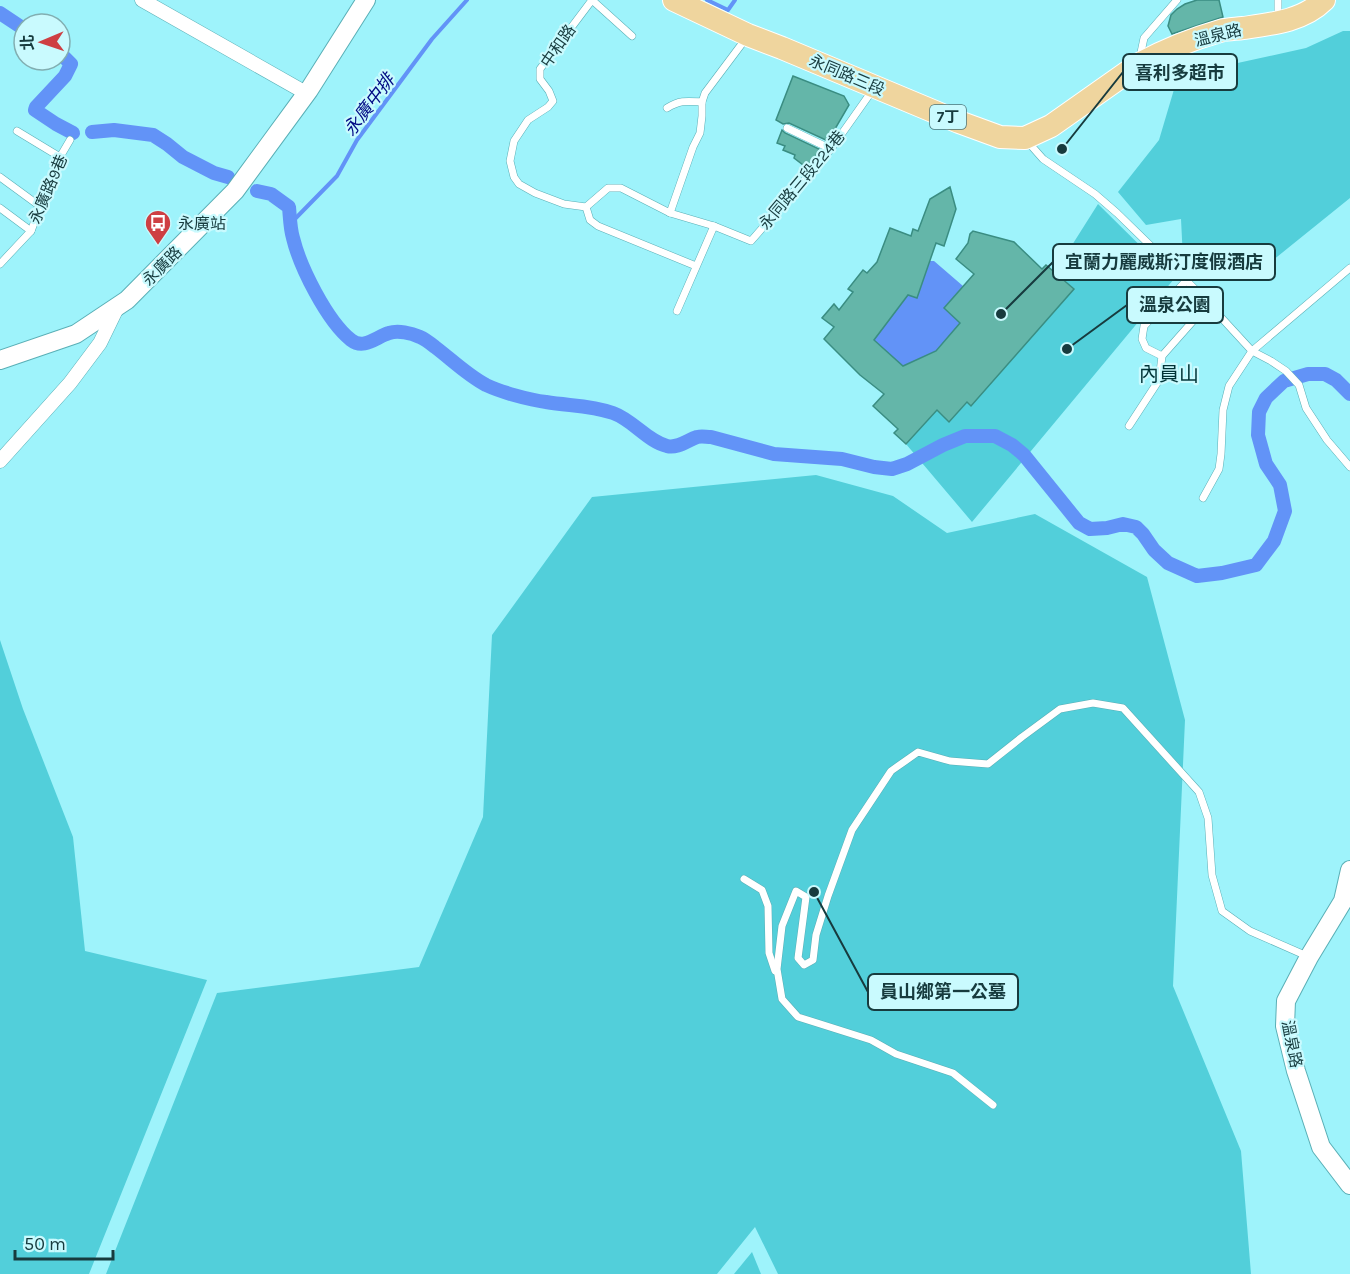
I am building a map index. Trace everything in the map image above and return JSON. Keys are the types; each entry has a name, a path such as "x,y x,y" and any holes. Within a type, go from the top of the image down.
{"main road":[{"name":"永同路三段","path":"674,0 748,35 959,122 1000,137 1025,138"},
{"name":"溫泉路","path":"1025,138 1051,126 1139,64 1177,46 1278,11 1295,19 1324,0"}],"street":[{"path":"142,0 306,93"},
{"name":"永廣路","path":"0,360 76,334 128,300 240,184 306,93 366,0"},
{"path":"0,461 70,383 100,343 118,306"},
{"name":"溫泉路","path":"1350,870 1343,900 1286,1001 1285,1026 1296,1071 1321,1147 1350,1185"}],"lane":[{"path":"592,0 632,36"},
{"name":"中和路","path":"586,207 564,204 519,184 514,177 510,161 514,141 528,120 553,101 540,79 540,69 592,0"},
{"path":"1139,64 1144,38 1177,0"},
{"path":"670,213 699,133 705,93 748,35"},
{"name":"永同路三段224巷","path":"714,226 750,241 831,149 874,87"},
{"path":"666,108 683,100 702,102"},
{"path":"787,128 831,149"},
{"path":"16,131 60,157"},
{"path":"1025,138 1043,159 1095,194 1117,213 1208,303 1252,351 1286,372 1299,386 1306,408 1327,440 1350,467"},
{"name":"永廣路9巷","path":"0,264 31,231 60,157 70,140"},
{"path":"0,177 41,207"},
{"path":"677,311 714,226 670,213 621,188 608,188 586,207 590,220 598,226 696,266"},
{"path":"0,208 31,231"},
{"path":"1203,498 1219,469 1223,410 1229,386 1252,351 1350,268"},
{"path":"1162,356 1146,348 1142,339 1144,326 1186,281"},
{"path":"1129,426 1159,380 1162,356 1208,303"},
{"path":"993,1105 952,1073 896,1054 871,1040 798,1017 782,999 777,969 782,926 796,891 806,897 798,958 804,965 813,960 816,935 852,830 891,771 918,752 950,761 988,764 1060,709 1093,703 1123,708 1199,792 1208,818 1212,875 1222,911 1250,931 1309,957"},
{"path":"744,879 762,890 768,906 769,953 779,981"}],"shaded area":[{"path":"1343,31 1350,31 1350,198 1262,269 1251,253 1201,273 1187,266 1183,259 1181,219 1146,225 1118,192 1159,140 1178,76 1306,48"},
{"path":"1098,204 1174,279 972,522 906,444 937,410 949,422 1074,289 1055,272"},
{"path":"930,261 934,261 963,286 944,308 960,323 936,351 903,366 874,340 908,295 917,297"},
{"path":"816,475 893,496 947,533 1035,514 1147,577 1185,720 1173,986 1241,1151 1251,1274 778,1274 755,1227 717,1274 106,1274 217,993 419,967 483,817 492,635 592,497"},
{"path":"0,640 23,709 73,837 85,951 207,980 89,1274 0,1274"},
{"path":"752,1252 761,1274 734,1274"}],"building":[{"path":"1197,0 1219,0 1223,17 1172,34 1168,26 1171,15 1185,4"},
{"path":"793,76 844,96 849,105 828,141 789,123 783,124 776,120"},
{"path":"782,130 819,149 807,168 794,158 795,155 783,150 785,146 777,143"},
{"path":"950,187 956,209 944,246 936,243 917,298 908,295 874,340 903,366 936,351 960,323 944,308 974,274 956,259 968,243 973,231 1014,242 1042,269 1046,265 1074,289 971,406 967,402 949,422 937,410 906,444 894,433 898,429 873,406 884,394 860,375 824,339 834,327 822,318 834,304 839,310 853,292 848,289 863,270 867,273 877,262 890,228 911,236 913,229 918,231 930,199"}],"waterway":[{"name":"永廣中排","path":"290,224 337,176 357,140 432,39 467,0"},
{"path":"707,0 728,10 735,0"},
{"path":"0,13 12,21"},
{"path":"67,72 35,110 73,133"},
{"path":"92,132 114,130 153,135 183,157 214,173 228,177"},
{"path":"257,191 271,194 289,207 293,238 308,278 333,320 356,343 370,342 393,332 413,334 428,341 486,385 532,399 605,410 627,420 653,440 671,447 697,437 711,437 774,454 842,459 892,469 965,436 995,436 1024,455 1079,523 1090,529 1123,524 1136,527 1154,550 1168,563 1197,576 1256,565 1274,541 1285,511 1280,485 1266,464 1258,435 1259,412 1266,398 1284,381 1308,374 1325,374 1336,380 1350,394"}],"place":[{"name":"喜利多超市","path":"1062,149"},
{"name":"永廣站","path":"158,246"},
{"name":"宜蘭力麗威斯汀度假酒店","path":"1001,314"},
{"name":"溫泉公園","path":"1067,349"},
{"name":"員山鄉第一公墓","path":"814,892"}],"district":[{"name":"內員山","path":"1169,374"}]}
